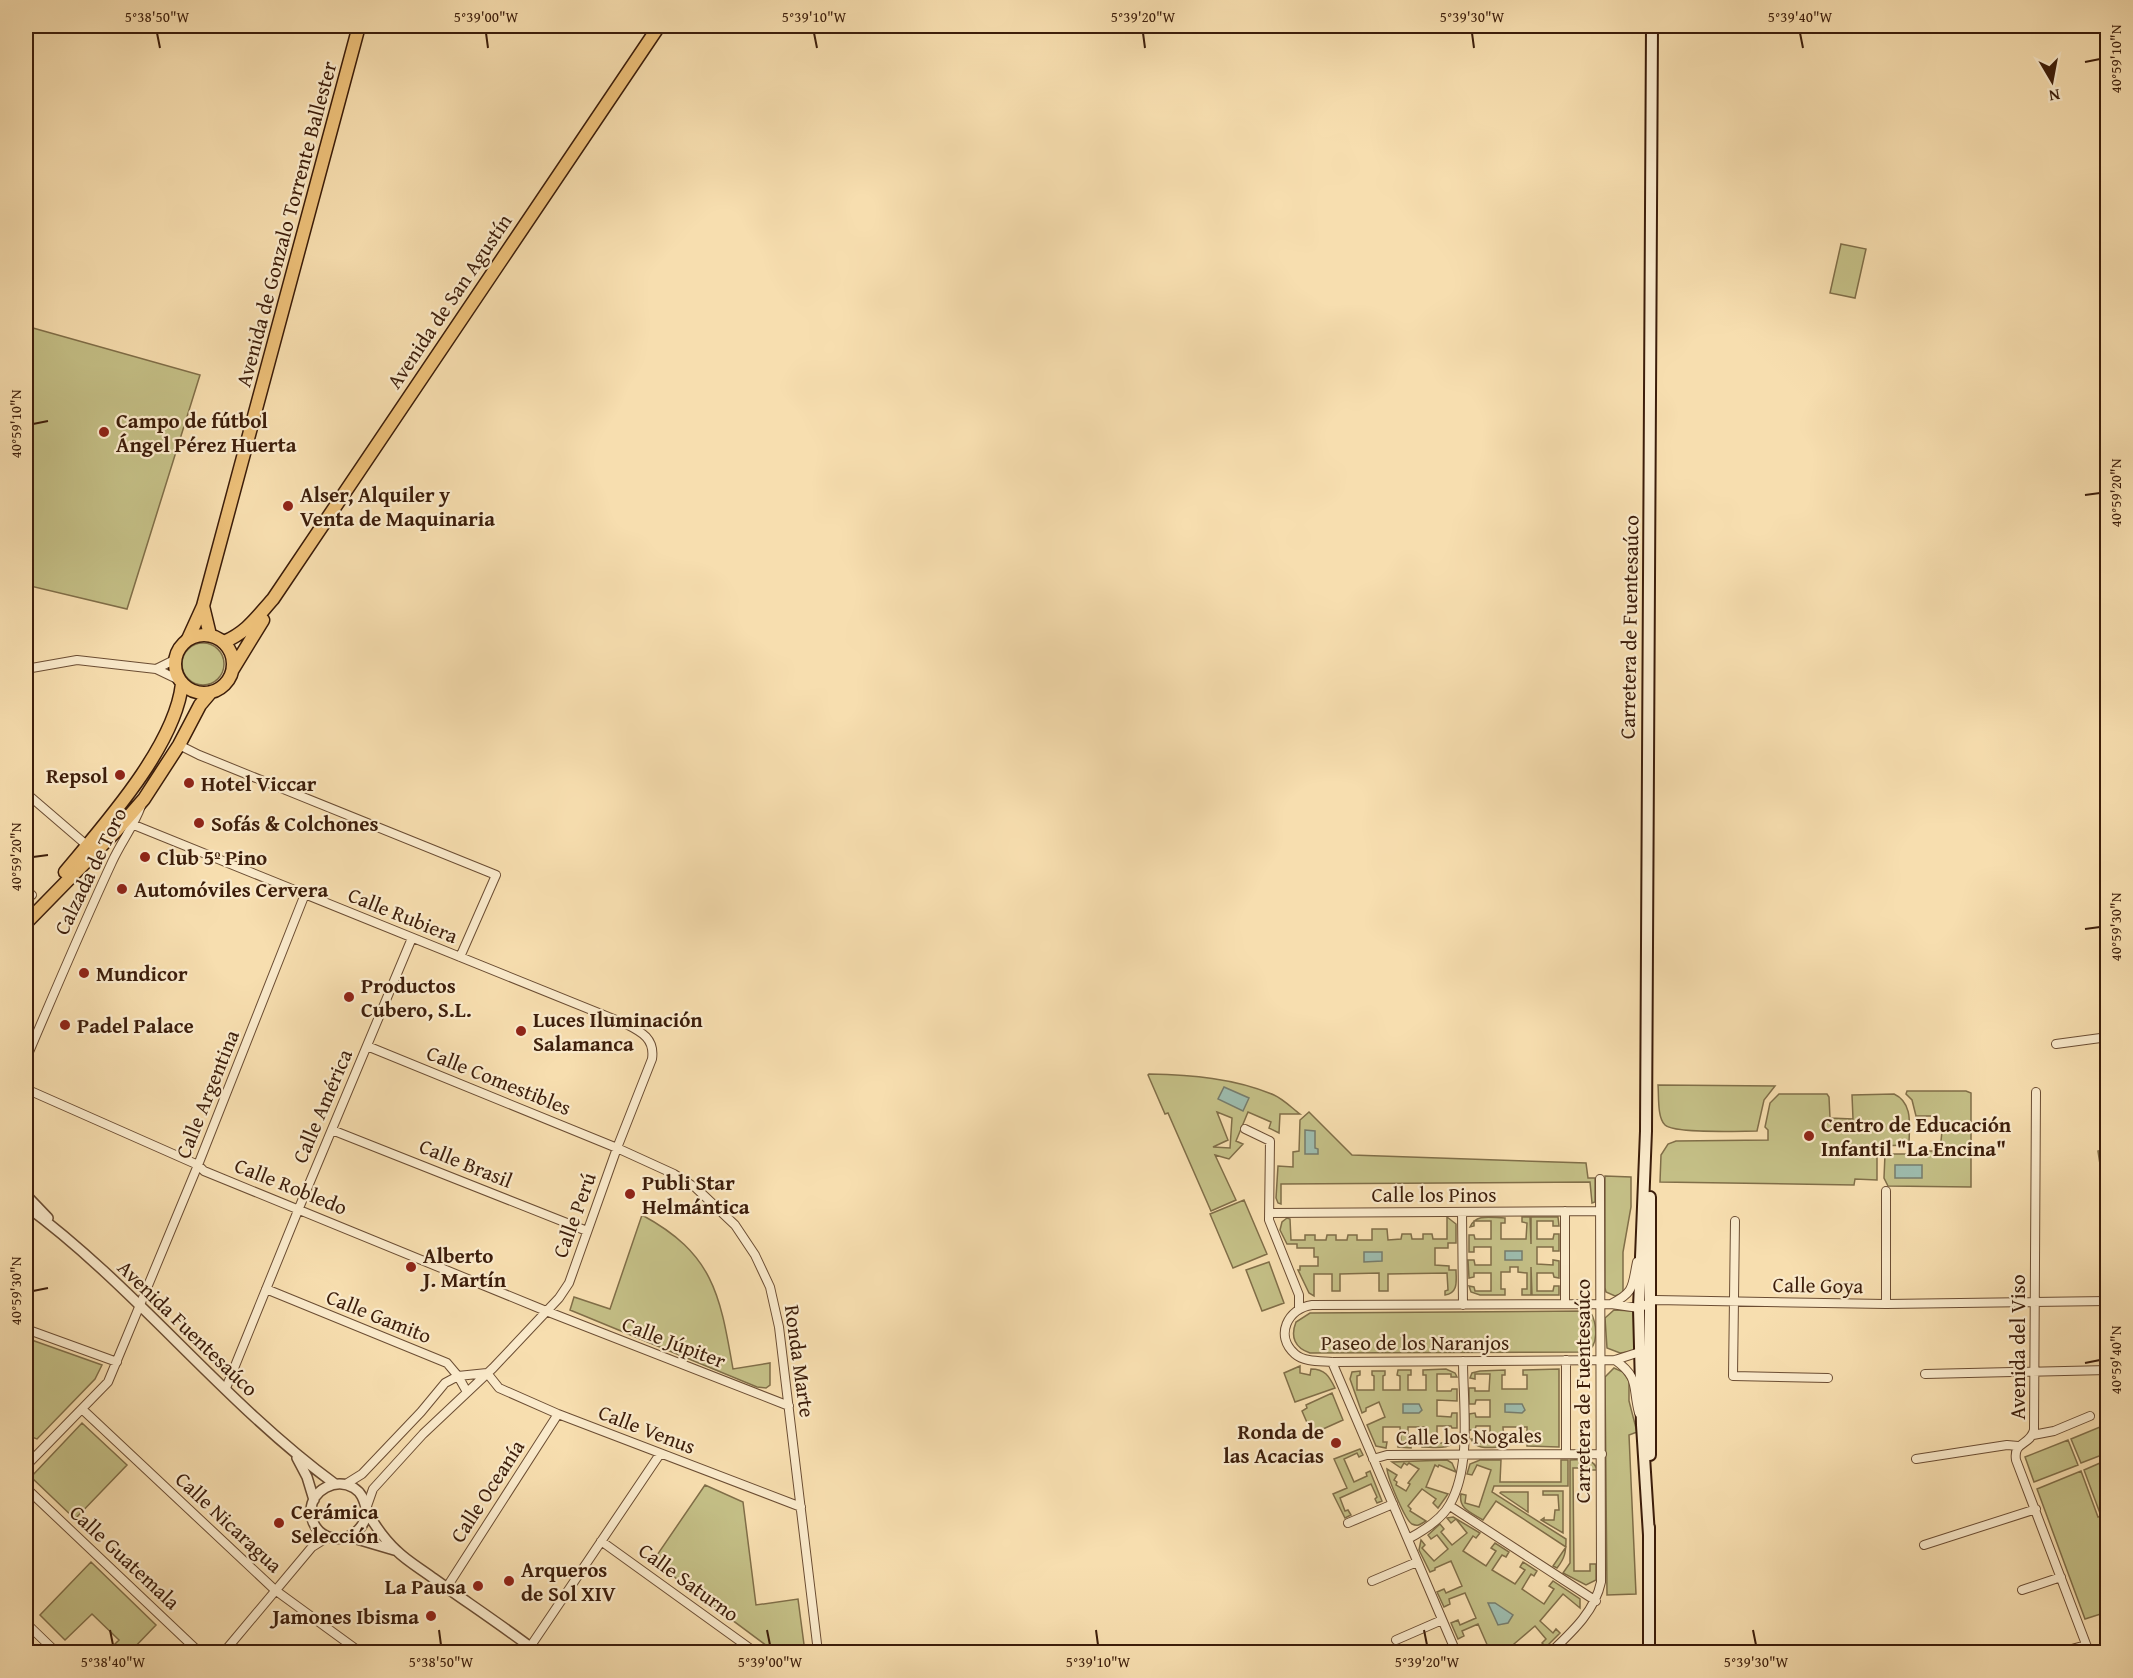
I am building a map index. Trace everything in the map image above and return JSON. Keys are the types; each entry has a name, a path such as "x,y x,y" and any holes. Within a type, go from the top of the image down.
{"main road":[{"name":"Avenida de Gonzalo Torrente Ballester","path":"188,639 203,606 359,26"},
{"name":"Avenida de San Agustín","path":"224,642 248,629 273,599 659,26"},
{"name":"Carretera de Fuentesaúco","path":"1649,1653 1650,1391 1644,1315 1640,1308 1640,1274 1646,1131 1652,26"},
{"name":"Avenida de San Agustín","path":"232,670 263,620 273,599"},
{"name":"Avenida de Gonzalo Torrente Ballester","path":"203,606 210,635"},
{"path":"210,635 224,642 233,660 228,680 221,688 201,693 191,690 181,682 175,671 174,660 176,652 188,639 210,635"},
{"path":"26,922 139,778 169,729 180,701 181,682"},
{"path":"26,922 116,831 144,798 179,745 200,705 211,692"},
{"name":"Carretera de Fuentesaúco","path":"1646,1131 1650,1186 1650,1302 1645,1350 1642,1425 1649,1535"},
{"path":"1640,1274 1646,1298 1650,1302"}],"street":[{"path":"26,669 77,660 156,669 181,682"},
{"path":"156,669 174,660"},
{"path":"179,745 495,875 460,957"},
{"path":"26,793 83,842"},
{"name":"Calzada de Toro","path":"26,1059 77,937 117,850 134,825 144,798"},
{"name":"Calle Rubiera","path":"134,825 626,1024 643,1033 652,1045"},
{"name":"Calle Argentina","path":"26,1466 108,1382 198,1165 305,894"},
{"name":"Calle América","path":"226,1388 412,938"},
{"path":"2056,1044 2108,1037"},
{"name":"Calle Perú","path":"367,1509 373,1489 423,1434 487,1373 559,1298 569,1283 617,1148 652,1059 652,1045"},
{"name":"Calle Comestibles","path":"367,1046 617,1148"},
{"name":"Calle Robledo","path":"26,1089 198,1165 204,1171 546,1311"},
{"name":"Avenida del Viso","path":"2036,1092 2032,1436 2015,1451 2016,1460 2088,1649"},
{"path":"1245,1129 1270,1141 1269,1213 1271,1229 1299,1295 1299,1308"},
{"name":"Calle Brasil","path":"332,1130 587,1231"},
{"name":"Ronda Marte","path":"617,1148 674,1174 696,1188 735,1225 755,1255 770,1287 775,1305 789,1406 818,1653"},
{"name":"Carretera de Fuentesaúco","path":"1596,1601 1601,1585 1602,1568 1600,1179"},
{"name":"Calle Goya","path":"1640,1308 1654,1300 1886,1304 1886,1191"},
{"name":"Avenida Fuentesaúco","path":"26,1195 55,1227 296,1456 335,1484"},
{"name":"Avenida Fuentesaúco","path":"26,1206 55,1227"},
{"name":"Calle los Pinos","path":"1269,1213 1600,1210"},
{"path":"1565,1211 1565,1304"},
{"path":"1462,1212 1463,1305"},
{"path":"1735,1221 1733,1376 1828,1378"},
{"path":"1611,1304 1626,1297 1632,1287 1641,1242"},
{"name":"Calle Gamito","path":"266,1289 447,1363 458,1376 466,1392"},
{"path":"1886,1304 2108,1301"},
{"name":"Paseo de los Naranjos","path":"1640,1308 1611,1304 1312,1305 1299,1308 1287,1322 1284,1334 1289,1347 1302,1358 1332,1362 1615,1360 1645,1350"},
{"name":"Calle Júpiter","path":"546,1311 789,1406"},
{"path":"26,1329 117,1362"},
{"path":"1566,1360 1566,1454"},
{"path":"1615,1360 1628,1370 1635,1382 1635,1398 1642,1425"},
{"path":"1408,1539 1422,1532 1450,1506 1461,1473 1464,1454 1463,1361"},
{"path":"1332,1362 1456,1653"},
{"path":"1925,1374 2108,1370"},
{"path":"346,1484 362,1474 421,1412 445,1383 458,1376 487,1373"},
{"name":"Calle Venus","path":"487,1373 499,1388 558,1414 801,1507"},
{"name":"Calle Nicaragua","path":"82,1409 274,1590 360,1653"},
{"name":"Calle Oceanía","path":"447,1587 558,1414"},
{"path":"2032,1436 2054,1431 2090,1416"},
{"path":"1916,1459 2007,1445 2018,1446"},
{"path":"396,1551 367,1509 363,1496 356,1489 346,1484 335,1484 326,1487 314,1500 311,1513 316,1526 328,1537 339,1539 350,1537 396,1551 533,1650 601,1541 660,1454"},
{"name":"Calle los Nogales","path":"1373,1459 1387,1455 1602,1454"},
{"name":"Avenida Fuentesaúco","path":"296,1456 308,1477 314,1500"},
{"name":"Calle Guatemala","path":"26,1488 199,1653"},
{"path":"1348,1523 1393,1504"},
{"path":"1450,1506 1596,1601 1574,1631 1551,1653"},
{"path":"350,1537 362,1527 367,1509"},
{"path":"1924,1545 2036,1509"},
{"path":"312,1547 316,1526"},
{"path":"224,1653 312,1547 328,1537"},
{"name":"Calle Saturno","path":"601,1541 755,1653"},
{"path":"1372,1581 1417,1562"},
{"path":"2022,1590 2061,1577"},
{"path":"1396,1640 1442,1620"},
{"path":"26,1623 56,1653"},
{"path":"2061,1653 2088,1649"}],"shaded area":[{"path":"1841,244 1866,249 1855,298 1830,293"},
{"name":"Campo de fútbol Ángel Pérez Huerta","path":"33,328 200,375 127,609 26,585 26,343"},
{"path":"203,643 218,649 224,664 218,679 203,685 188,679 182,664 188,649"},
{"path":"1148,1075 1196,1077 1244,1085 1277,1097 1300,1114 1280,1114 1279,1133 1269,1128 1271,1122 1248,1112 1236,1141 1243,1144 1229,1159 1215,1155 1236,1200 1211,1211 1168,1113 1165,1114","holes":["1217,1112 1232,1118 1230,1148 1213,1147 1228,1140"]},
{"path":"1658,1085 1775,1086 1764,1100 1757,1131 1708,1131 1681,1130 1665,1125 1660,1112"},
{"path":"1224,1087 1249,1098 1243,1111 1218,1099"},
{"path":"1907,1091 1966,1091 1971,1093 1971,1187 1888,1186 1884,1178 1885,1154 1920,1154 1921,1151 1940,1151 1942,1131 1938,1130 1938,1116 1916,1116 1912,1100 1906,1094"},
{"path":"1779,1094 1827,1094 1830,1118 1853,1119 1852,1095 1894,1094 1905,1103 1908,1109 1909,1145 1877,1146 1877,1180 1855,1179 1854,1185 1660,1182 1661,1155 1668,1144 1676,1141 1768,1140 1768,1130 1765,1127 1770,1103"},
{"path":"1309,1112 1352,1155 1586,1163 1588,1178 1595,1178 1595,1202 1592,1203 1590,1182 1281,1184 1281,1204 1276,1198 1278,1166 1293,1167 1293,1152 1299,1151 1300,1120"},
{"path":"1305,1130 1315,1131 1315,1148 1318,1149 1318,1154 1305,1154"},
{"path":"2108,1149 2107,1211 2098,1151"},
{"path":"1895,1165 1922,1165 1922,1178 1895,1178"},
{"path":"1605,1176 1631,1177 1631,1207 1623,1252 1623,1293 1615,1296 1606,1292 1605,1288"},
{"path":"1244,1200 1267,1254 1233,1268 1210,1214"},
{"path":"642,1215 685,1245 699,1261 710,1279 717,1298 733,1369 770,1363 770,1385 766,1388 757,1387 570,1310 574,1297 610,1309"},
{"path":"1447,1217 1456,1224 1456,1243 1448,1243 1448,1248 1435,1248 1435,1265 1449,1266 1449,1270 1456,1270 1455,1289 1445,1295 1445,1291 1448,1290 1447,1273 1388,1274 1388,1291 1379,1291 1379,1273 1340,1274 1340,1291 1332,1291 1332,1274 1314,1274 1314,1296 1309,1293 1298,1270 1300,1266 1318,1266 1318,1257 1314,1257 1314,1248 1297,1248 1297,1244 1287,1244 1280,1230 1282,1222 1287,1218 1290,1219 1291,1240 1305,1240 1305,1235 1315,1235 1315,1240 1326,1240 1327,1235 1336,1235 1336,1240 1347,1240 1348,1235 1357,1235 1357,1240 1372,1240 1372,1229 1387,1229 1388,1240 1401,1239 1402,1234 1411,1234 1412,1239 1423,1239 1423,1234 1432,1234 1433,1239 1447,1239"},
{"path":"1485,1217 1505,1218 1505,1223 1501,1223 1501,1239 1526,1239 1527,1223 1522,1222 1522,1217 1530,1217 1531,1244 1531,1217 1558,1217 1559,1226 1553,1226 1553,1221 1537,1221 1537,1239 1553,1239 1554,1234 1559,1234 1559,1251 1553,1251 1553,1247 1537,1247 1537,1264 1553,1265 1553,1260 1559,1261 1559,1278 1554,1277 1553,1273 1537,1273 1537,1291 1553,1291 1554,1286 1559,1286 1559,1295 1532,1295 1531,1267 1531,1295 1522,1295 1522,1289 1527,1289 1527,1273 1518,1272 1518,1267 1510,1267 1510,1272 1501,1272 1501,1289 1505,1289 1505,1295 1480,1295 1471,1292 1469,1286 1474,1287 1475,1291 1491,1291 1491,1273 1474,1273 1474,1277 1469,1278 1468,1260 1474,1260 1475,1265 1491,1265 1491,1247 1474,1247 1474,1252 1469,1252 1469,1235 1474,1235 1475,1239 1491,1239 1491,1221 1475,1221"},
{"path":"1505,1251 1522,1251 1522,1260 1505,1260"},
{"path":"1364,1252 1382,1252 1382,1261 1364,1262"},
{"path":"1269,1262 1284,1303 1262,1311 1246,1270"},
{"path":"1614,1310 1634,1311 1635,1351 1620,1353 1607,1348 1605,1318"},
{"path":"1586,1311 1591,1313 1596,1335 1593,1345 1586,1352 1310,1353 1297,1345 1294,1337 1296,1322 1310,1313"},
{"path":"26,1338 102,1365 95,1379 37,1439 26,1435"},
{"path":"1300,1366 1300,1373 1310,1375 1311,1369 1323,1372 1335,1388 1295,1402 1284,1373"},
{"path":"1614,1368 1623,1372 1629,1381 1629,1401 1637,1432 1629,1435 1636,1594 1607,1595 1605,1377"},
{"path":"1446,1369 1455,1373 1457,1377 1451,1377 1451,1374 1437,1374 1437,1391 1457,1389 1457,1401 1437,1400 1437,1416 1451,1417 1452,1413 1457,1413 1457,1428 1437,1426 1437,1443 1452,1443 1452,1437 1457,1437 1455,1441 1451,1444 1447,1446 1442,1447 1422,1447 1422,1442 1426,1441 1425,1427 1408,1427 1408,1442 1411,1442 1411,1448 1398,1447 1398,1442 1401,1442 1400,1427 1383,1427 1383,1442 1387,1442 1386,1448 1376,1446 1367,1425 1385,1417 1379,1402 1366,1408 1366,1411 1362,1413 1350,1379 1352,1372 1360,1371 1360,1375 1357,1376 1357,1390 1374,1390 1372,1371 1385,1371 1383,1390 1400,1390 1398,1370 1411,1370 1411,1375 1408,1375 1408,1390 1426,1390 1426,1375 1423,1375 1423,1370"},
{"path":"1559,1369 1559,1447 1527,1446 1527,1427 1503,1427 1504,1447 1485,1447 1473,1443 1471,1439 1475,1439 1476,1443 1490,1443 1490,1426 1476,1426 1475,1430 1469,1430 1469,1414 1475,1413 1476,1417 1490,1417 1490,1400 1476,1400 1475,1404 1469,1404 1469,1388 1475,1388 1475,1391 1489,1391 1490,1374 1475,1374 1475,1379 1470,1378 1472,1373 1505,1370 1505,1375 1502,1375 1502,1389 1527,1389 1527,1375 1523,1375 1523,1370"},
{"path":"1332,1393 1343,1420 1312,1434 1302,1411 1307,1408 1306,1405"},
{"path":"1403,1404 1419,1404 1422,1410 1419,1413 1403,1413"},
{"path":"1505,1404 1522,1404 1525,1410 1522,1413 1505,1412"},
{"path":"82,1423 127,1465 75,1519 31,1477"},
{"path":"2107,1424 2107,1453 2081,1463 2071,1439"},
{"path":"2068,1440 2078,1465 2034,1482 2025,1457"},
{"path":"1360,1449 1363,1455 1359,1457 1357,1453 1344,1459 1354,1482 1367,1476 1366,1473 1370,1471 1382,1501 1377,1503 1375,1499 1377,1497 1371,1484 1340,1498 1345,1511 1348,1510 1351,1515 1345,1518 1333,1494 1347,1488 1334,1459"},
{"path":"1447,1460 1452,1463 1456,1472 1435,1465 1426,1487 1448,1494 1438,1508 1433,1503 1436,1499 1422,1489 1408,1506 1410,1511 1426,1521 1418,1525 1412,1524 1397,1499 1387,1469 1397,1475 1394,1480 1397,1482 1396,1485 1406,1491 1410,1484 1408,1483 1419,1469 1409,1463 1407,1465 1404,1463 1401,1468 1392,1462"},
{"path":"1480,1460 1501,1460 1500,1482 1561,1482 1561,1460 1568,1460 1568,1486 1494,1486 1492,1492 1566,1539 1566,1547 1496,1501 1483,1520 1464,1507 1461,1494 1466,1495 1465,1503 1479,1507 1491,1470 1477,1465 1472,1475 1467,1474 1470,1464"},
{"path":"1570,1460 1590,1461 1597,1470 1573,1468 1574,1571 1590,1571 1590,1564 1596,1564 1596,1580 1586,1585 1563,1573 1570,1563"},
{"path":"2107,1460 2107,1612 2085,1619 2037,1489 2081,1471 2098,1517 2101,1516 2084,1470"},
{"path":"705,1485 743,1502 756,1605 798,1599 805,1652 775,1652 653,1561"},
{"path":"1543,1491 1563,1491 1563,1533 1541,1520 1544,1518 1544,1520 1554,1520 1555,1510 1559,1510 1558,1495 1543,1495"},
{"path":"1501,1492 1528,1492 1528,1512 1500,1493"},
{"path":"1453,1517 1480,1533 1476,1538 1473,1536 1463,1551 1486,1566 1496,1551 1491,1548 1495,1543 1509,1552 1506,1557 1502,1555 1492,1570 1515,1584 1525,1570 1520,1567 1523,1562 1537,1571 1534,1576 1531,1574 1522,1589 1544,1604 1554,1589 1549,1586 1553,1581 1580,1599 1580,1608 1563,1594 1540,1621 1553,1633 1556,1629 1560,1633 1546,1647 1542,1643 1546,1639 1535,1626 1514,1644 1521,1652 1511,1652 1508,1648 1500,1652 1482,1652 1489,1649 1478,1624 1462,1631 1464,1636 1458,1639 1451,1623 1458,1620 1460,1625 1476,1618 1465,1593 1449,1599 1450,1604 1444,1607 1437,1592 1444,1589 1446,1593 1462,1586 1451,1561 1430,1572 1419,1550 1421,1540 1425,1545 1422,1548 1434,1561 1448,1549 1437,1535 1431,1539 1428,1535 1440,1524 1444,1529 1441,1532 1452,1545 1467,1533 1456,1519 1451,1523 1447,1518"},
{"path":"1566,1547 1560,1564 1557,1568 1553,1566"},
{"path":"91,1562 156,1625 130,1652 107,1652 119,1640 92,1614 65,1640 40,1615"},
{"path":"1488,1603 1495,1603 1513,1615 1508,1623 1498,1625"}],"place":[{"name":"Campo de fútbol Ángel Pérez Huerta","path":"104,432"},
{"name":"Alser, Alquiler y Venta de Maquinaria","path":"288,506"},
{"name":"Repsol","path":"120,775"},
{"name":"Hotel Viccar","path":"189,783"},
{"name":"Sofás & Colchones","path":"199,823"},
{"name":"Club 5º Pino","path":"145,857"},
{"name":"Automóviles Cervera","path":"122,889"},
{"name":"Mundicor","path":"84,973"},
{"name":"Productos Cubero, S.L.","path":"349,997"},
{"name":"Padel Palace","path":"65,1025"},
{"name":"Luces Iluminación Salamanca","path":"521,1031"},
{"name":"Centro de Educación Infantil \"La Encina\"","path":"1809,1136"},
{"name":"Publi Star Helmántica","path":"630,1194"},
{"name":"Alberto J. Martín","path":"411,1267"},
{"name":"Ronda de las Acacias","path":"1336,1443"},
{"name":"Cerámica Selección","path":"279,1523"},
{"name":"Arqueros de Sol XIV","path":"509,1581"},
{"name":"La Pausa","path":"478,1586"},
{"name":"Jamones Ibisma","path":"431,1616"}]}
